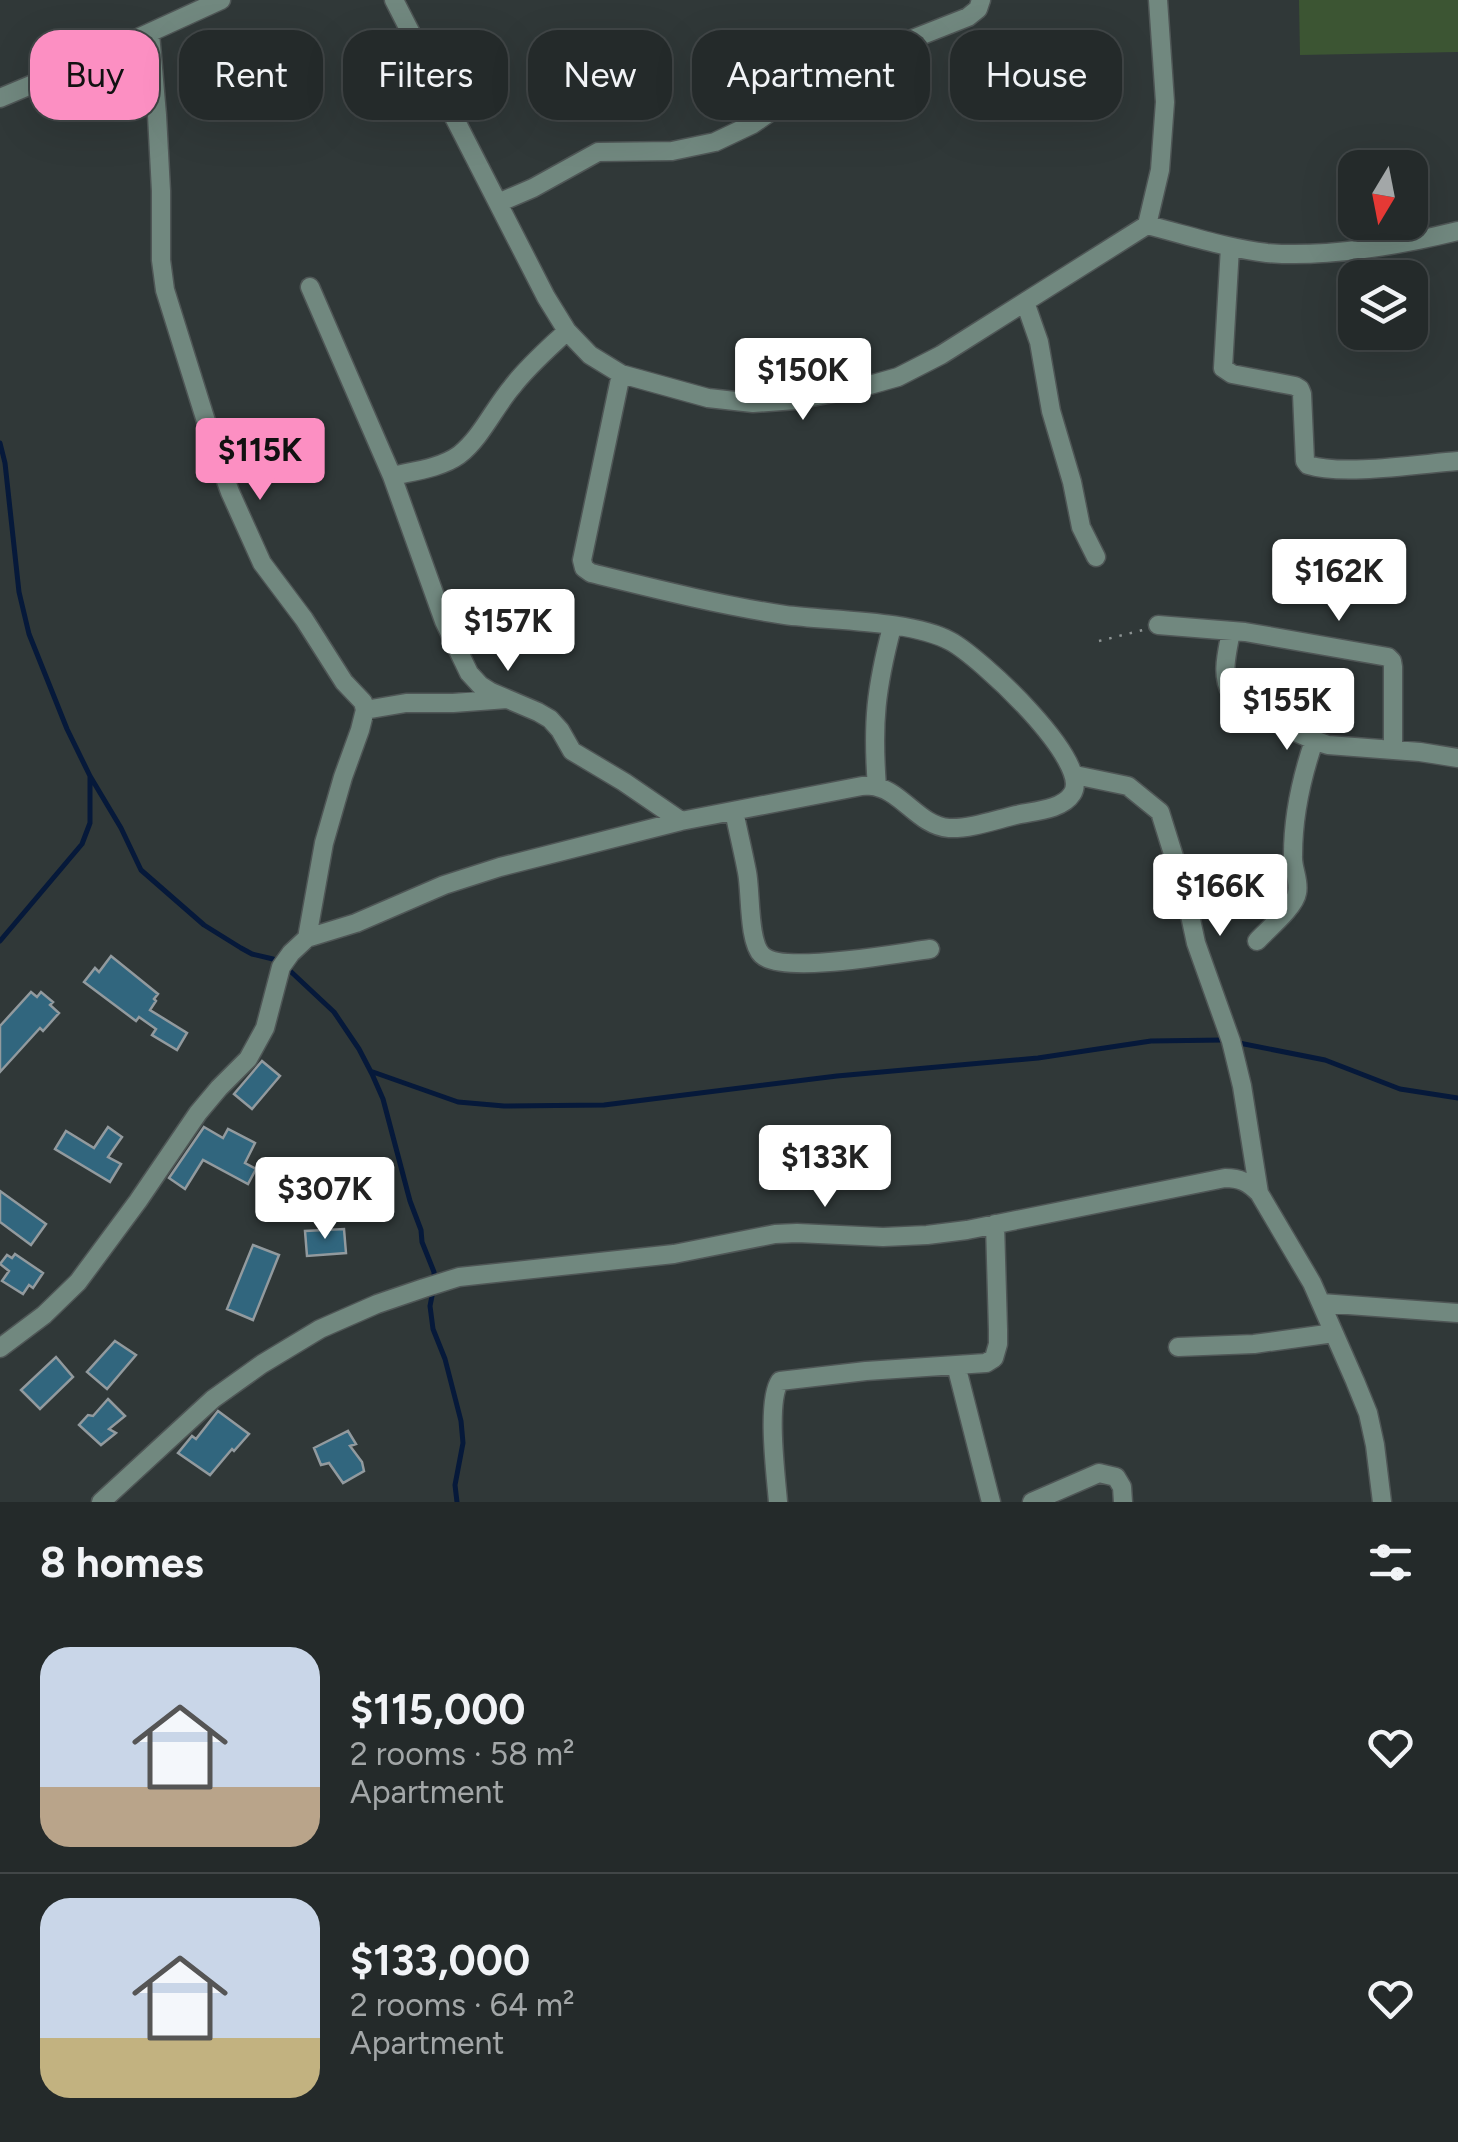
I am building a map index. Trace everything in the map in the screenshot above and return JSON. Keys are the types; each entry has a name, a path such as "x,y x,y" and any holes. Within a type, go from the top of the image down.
{"street":[{"path":"156,30 221,0"},
{"path":"394,0 567,332 590,355 620,374 708,398 753,404 796,400 898,377 940,355 1147,225 1160,170 1165,102 1158,0"},
{"path":"498,203 598,152 672,150 716,142 753,124 832,73 968,17 981,0"},
{"path":"0,98 30,85"},
{"path":"0,1348 78,1282 198,1113 248,1059 265,1028 281,967 306,938 324,843 364,710 262,564 215,450 165,290 160,260 158,120"},
{"path":"1147,225 1230,247 1295,254 1378,246 1458,230"},
{"path":"1230,247 1223,368 1232,374 1300,389 1308,465 1371,468 1458,462"},
{"path":"310,287 392,476 444,621 469,673 480,685 550,720 572,752 681,821"},
{"path":"1025,302 1039,342 1051,411 1081,527 1096,557"},
{"path":"392,476 462,453 512,386 567,332"},
{"path":"306,938 356,923 444,885 500,867 681,821 862,786 877,786 929,820 949,828 1055,806 1073,794 1076,785 1070,764 1035,718 1007,686 949,640 892,627 707,602 584,568 582,560 620,374"},
{"path":"1158,625 1230,631 1388,658 1394,667 1393,749"},
{"path":"877,786 874,717 892,627"},
{"path":"1230,631 1224,674 1231,694 1245,706 1328,745 1458,758"},
{"path":"364,710 406,703 507,699"},
{"path":"1258,941 1296,899 1292,862 1294,822 1301,779 1314,740"},
{"path":"1075,775 1128,786 1160,812 1196,942 1231,1041 1259,1193"},
{"path":"734,811 748,874 755,945 762,956 798,965 930,949"},
{"path":"101,1502 212,1399 262,1364 320,1329 434,1284 497,1272 674,1254 775,1234 912,1236 967,1230 1225,1178 1238,1178 1259,1193 1308,1276 1368,1414 1382,1502"},
{"path":"778,1502 774,1402 780,1381 986,1363 994,1358 998,1330 995,1224"},
{"path":"1321,1303 1458,1314"},
{"path":"1178,1346 1210,1348 1334,1333"},
{"path":"956,1365 991,1502"},
{"path":"1032,1502 1090,1476 1108,1474 1116,1477 1122,1487 1123,1502"}],"path":[{"path":"1099,641 1158,625"}],"green space":[{"path":"1299,0 1458,0 1458,52 1300,55"}],"building":[{"path":"111,956 158,994 150,1010 187,1033 177,1050 152,1035 156,1029 139,1017 136,1021 84,982 95,968 99,972"},
{"path":"31,992 37,997 41,992 59,1013 0,1072 0,1026"},
{"path":"262,1061 280,1076 252,1109 234,1094"},
{"path":"108,1127 122,1137 108,1157 121,1164 110,1182 55,1149 66,1131 94,1148"},
{"path":"204,1127 223,1138 228,1129 255,1143 245,1163 256,1169 248,1184 203,1160 185,1189 169,1178"},
{"path":"0,1191 46,1224 31,1245 0,1222"},
{"path":"344,1229 346,1253 307,1256 305,1231"},
{"path":"253,1245 279,1255 253,1320 227,1309"},
{"path":"15,1254 43,1273 33,1288 29,1285 23,1294 2,1281 9,1271 0,1264 7,1255 12,1258"},
{"path":"115,1341 136,1355 107,1389 87,1372"},
{"path":"56,1357 73,1377 40,1409 21,1390"},
{"path":"108,1399 125,1416 109,1429 116,1433 101,1445 79,1425"},
{"path":"218,1411 249,1434 210,1475 178,1453 192,1436 196,1439"},
{"path":"348,1431 356,1444 350,1446 364,1471 343,1483 329,1463 321,1465 314,1448"}],"waterway":[{"path":"0,443 19,592 29,634 90,776 141,870 204,925 252,954 277,963"},
{"path":"0,941 82,844 90,823 90,776"},
{"path":"287,968 334,1012 372,1074 383,1099 434,1280"},
{"path":"373,1072 458,1102 504,1106 604,1105 837,1076 1038,1058 1151,1041 1223,1040"},
{"path":"1234,1042 1325,1060 1400,1089 1458,1098"},
{"path":"433,1291 433,1329 461,1421 463,1443 455,1485 457,1502"}]}
